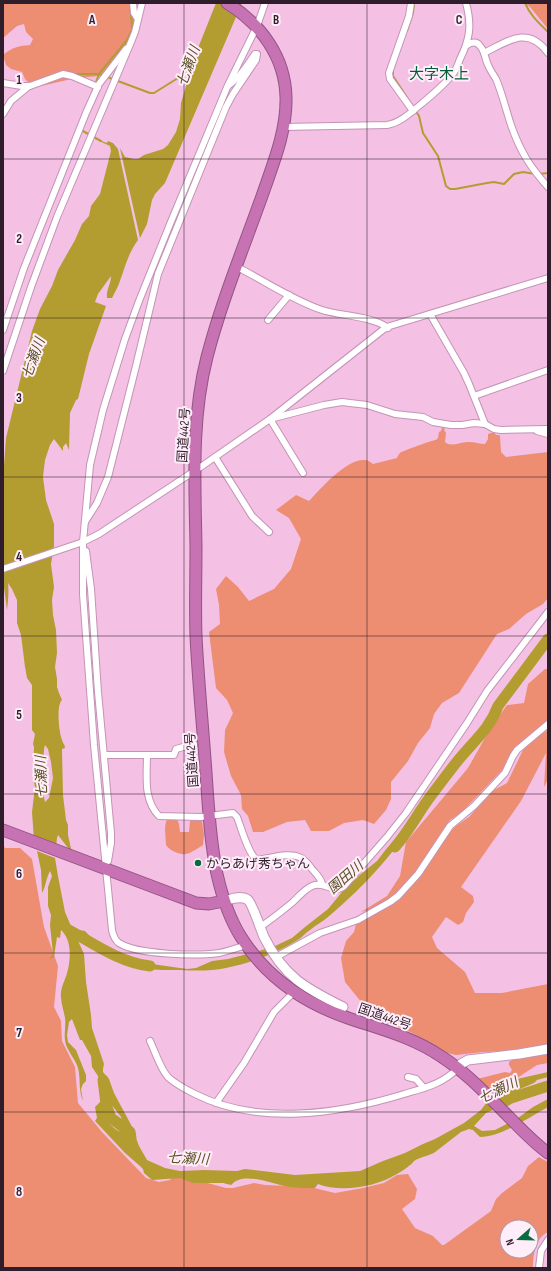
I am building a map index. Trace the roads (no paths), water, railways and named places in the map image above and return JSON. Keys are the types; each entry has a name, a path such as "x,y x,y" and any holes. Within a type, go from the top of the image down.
{"highway":[{"name":"国道442号","path":"227,3 254,23 272,47 279,62 284,79 286,107 283,128 275,159 215,329 202,375 196,424 196,635 209,816 216,869 224,901 235,926 247,946 278,980 294,992 316,1005 336,1014 417,1042 439,1054 462,1071 530,1139 547,1152"},
{"path":"6,832 199,904 224,901"}],"street":[{"path":"133,3 134,13 138,19"},
{"path":"3,371 31,287 57,217 131,42 142,3"},
{"path":"247,946 224,952 196,954 141,951 119,943 113,936 94,745 85,633 80,543 84,523 90,465 103,410 115,372 154,262 254,23 266,3"},
{"path":"411,3 409,16 389,73 390,79 413,112"},
{"path":"283,128 387,125 396,122 413,112 451,76 456,68 467,45 470,20 466,3"},
{"path":"484,53 515,38 521,37 529,38 542,46 548,53"},
{"path":"3,330 10,306 36,236 98,87 131,42"},
{"path":"467,45 470,42 478,44 484,53 498,86 515,135 527,161 535,173 548,187"},
{"path":"84,523 95,507 108,477 158,274 229,100 256,60 257,54 255,54 235,80 228,85"},
{"path":"3,114 11,101 30,86 63,74 72,76 98,87"},
{"path":"3,83 30,86"},
{"path":"237,267 289,295 323,310 370,320 388,328"},
{"path":"3,569 80,543 99,534 195,471 270,419 380,332 430,314 548,278"},
{"path":"268,320 289,295"},
{"path":"430,314 464,372 485,424"},
{"path":"474,396 548,370"},
{"path":"270,419 324,405 342,402 367,405 392,414 422,417 433,422 451,425 474,423 485,424 494,429 501,430 548,429"},
{"path":"270,419 303,473"},
{"path":"530,429 548,434"},
{"path":"215,457 252,516 269,532"},
{"path":"80,543 88,559 91,589 110,833 106,869"},
{"path":"260,927 282,911 309,887 316,884 322,884 336,890 342,888 406,813 487,691 548,612"},
{"path":"276,957 320,933 358,920 398,896 418,874 450,826 474,806 505,773 517,750 548,724"},
{"path":"104,755 174,755 177,748 194,744"},
{"path":"147,755 147,793 157,814 163,817 209,816 233,813 237,816 248,848 256,859 260,860 285,855 299,857 304,860 319,877 322,884"},
{"path":"224,901 237,898 246,899 252,906 260,927 276,957 285,969 299,983 343,1007"},
{"path":"216,1103 244,1063 274,1012 294,992"},
{"path":"150,1041 168,1077 186,1089 216,1103 250,1111 289,1113 322,1112 362,1106 424,1088 462,1071 464,1062 472,1059 548,1049"},
{"path":"408,1077 416,1079 424,1088"},
{"path":"539,1268 541,1251 548,1240"}],"water":[{"path":"216,3 242,3 165,183 155,194 152,200 147,224 140,238 120,148 125,157 138,159 144,155 163,149 168,145 176,132 180,119 181,103 188,79 193,71 194,58"},
{"path":"99,141 107,143 108,141 113,143 118,149 138,240 130,254 112,298 107,298 111,276 98,294 95,302 106,306 89,354 78,399 76,400 70,413 69,450 66,443 63,447 63,451 54,439 50,445 45,460 43,477 46,500 54,524 54,546 51,564 54,587 52,600 57,653 55,667 57,687 62,700 59,708 59,725 62,741 65,746 65,748 62,749 63,795 72,853 58,835 56,848 34,840 32,812 35,787 33,777 33,744 35,734 32,730 32,685 27,678 21,635 17,623 17,600 8,583 7,610 3,580 3,479 6,438 32,331 40,309 52,286 58,270 82,224 89,216 91,206 100,194 111,151 110,146","holes":["45,745 48,749 53,778 49,798 45,802"]},
{"path":"425,803 416,819 394,850 356,892 328,917 298,940 262,958 215,970 198,971 151,969 140,966 129,959 110,956 103,953 87,937 80,934 75,934 84,954 92,1028 104,1064 103,1072 109,1079 114,1093 136,1134 139,1146 147,1160 165,1168 180,1171 237,1171 245,1169 295,1175 360,1171 405,1153 464,1123 481,1110 493,1094 517,1079 548,1072 548,1077 537,1080 534,1083 520,1089 514,1093 502,1106 486,1113 474,1126 482,1131 495,1130 518,1118 533,1107 548,1099 548,1107 515,1126 497,1134 480,1137 473,1130 469,1129 461,1132 430,1155 414,1161 389,1179 369,1185 337,1188 318,1184 315,1188 296,1188 251,1179 243,1179 231,1185 223,1183 193,1183 180,1178 152,1180 95,1121 97,1118 95,1107 100,1102 103,1103 105,1116 113,1127 121,1132 124,1126 121,1117 108,1100 98,1076 92,1067 91,1056 82,1040 80,1040 72,1019 69,1022 67,1035 68,1042 76,1050 86,1075 86,1081 81,1089 83,1101 81,1092 78,1068 66,1044 65,1018 61,1000 61,991 69,962 69,944 65,934 61,930 60,938 57,937 54,957 49,959 53,954 50,925 51,915 48,906 48,887 52,876 50,871 42,893 41,870 37,851 55,858 65,912 73,929 85,931 98,945 107,951 152,964 187,969 196,968 212,961 228,959 275,946 292,938 328,909 342,892 377,861 413,820"}],"waterway":[{"path":"407,31 413,13 414,3"},
{"path":"525,3 532,15 548,32"},
{"path":"92,93 99,74 127,40 132,30 130,4"},
{"path":"73,74 99,74 150,93 154,93 186,73 195,70"},
{"path":"393,71 393,76 419,116 423,133 438,156 446,186 450,189 494,182 504,184 514,174 523,172 535,174"},
{"path":"81,130 101,141"},
{"path":"539,174 548,173"},
{"name":"園田川","path":"395,847 449,772 491,721 498,706 548,639"},
{"name":"園田川","path":"69,930 118,957 150,966"},
{"name":"七瀬川","path":"103,1080 106,1104 111,1118 130,1132 131,1138"},
{"name":"七瀬川","path":"500,1104 511,1098 548,1086"}],"place":[{"name":"からあげ秀ちゃん","path":"198,863"}],"district":[{"name":"大字木上","path":"439,74"}]}
